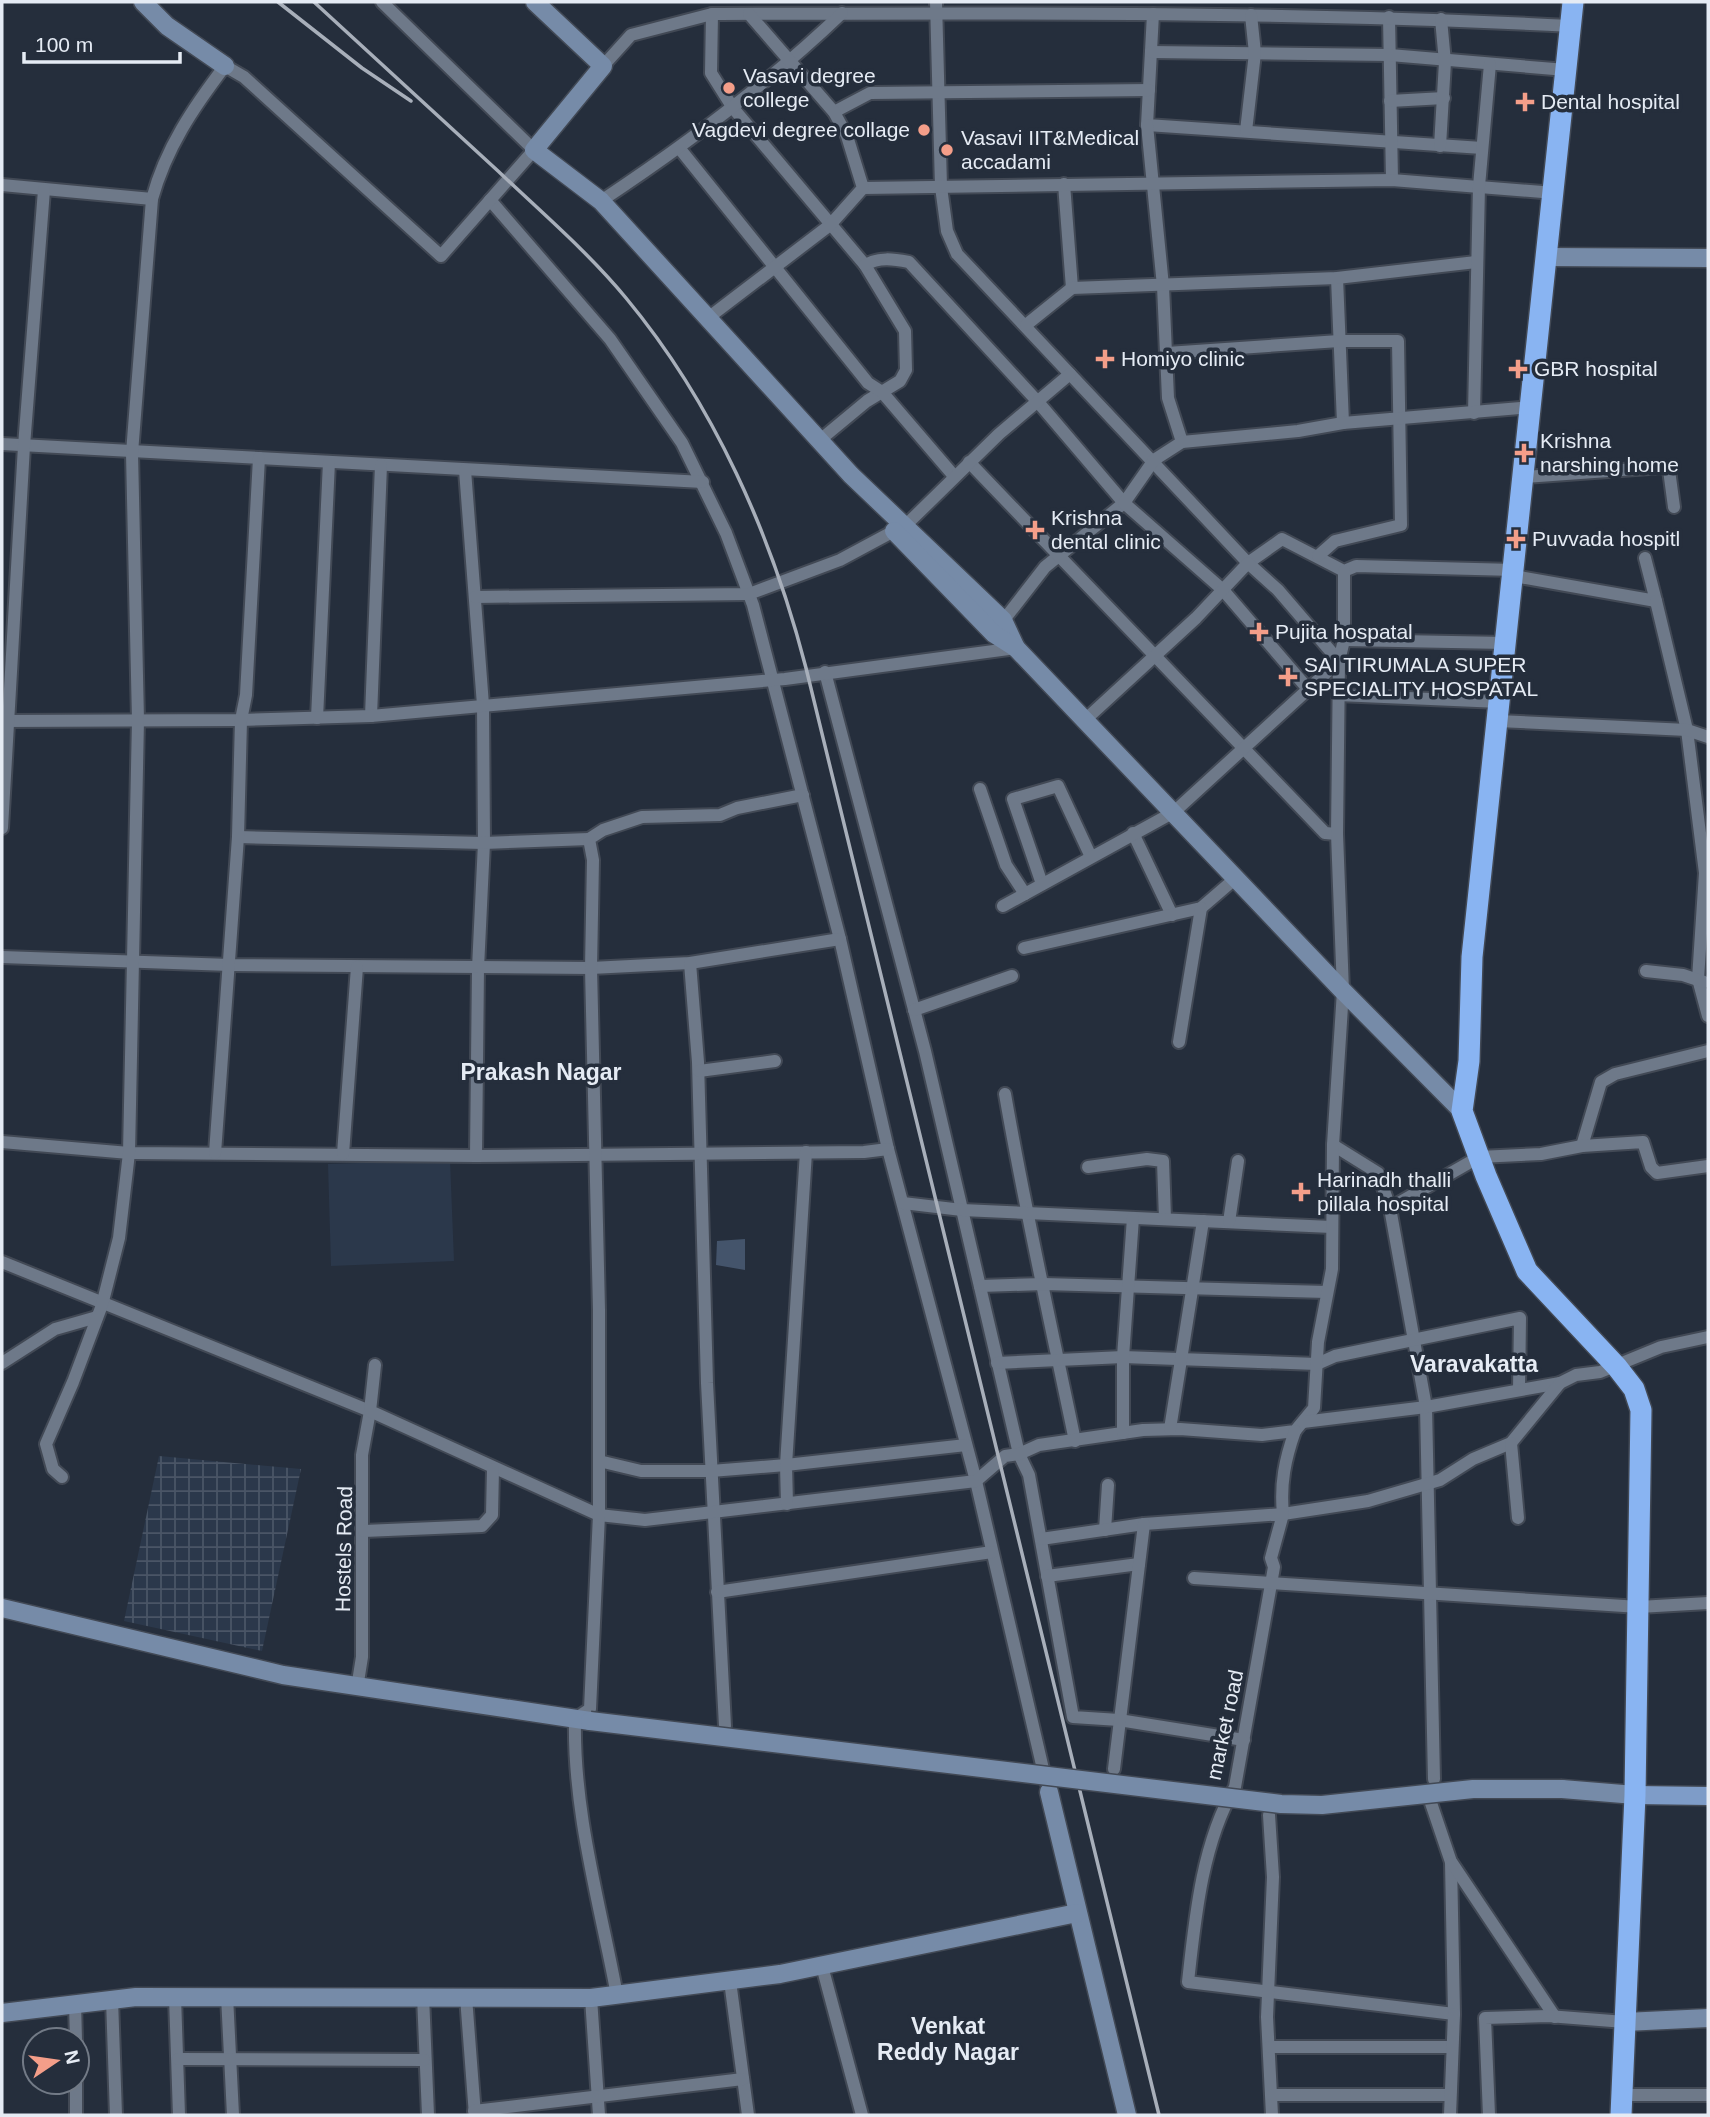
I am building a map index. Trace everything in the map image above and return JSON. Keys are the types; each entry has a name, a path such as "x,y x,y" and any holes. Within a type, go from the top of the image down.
{"highway":[{"path":"1573,2 1549,257 1472,957 1469,1061 1462,1111 1527,1271 1617,1367 1634,1389 1641,1410 1635,1795 1621,2105"}],"main road":[{"path":"143,2 167,26 225,66"},
{"path":"535,2 603,66 534,150 601,201 900,528 999,627 1343,991 1462,1111"},
{"path":"1549,257 1708,258"},
{"path":"2,1608 283,1675 357,1688 583,1720 1281,1804 1322,1805 1473,1789 1562,1789 1635,1795 1708,1796"},
{"path":"1049,1792 1127,2115"},
{"path":"2,2002 53,1994 209,1984 615,1985 745,1969 1076,1908"},
{"path":"2,2012 112,1999 175,1997 591,1998 730,1981 822,1966 1076,1908"},
{"path":"1625,2022 1708,2018"}],"street":[{"path":"62,1477 53,1469 48,1459 47,1438 73,1382 99,1311 119,1238 130,1153 138,720 132,453 152,199 176,135 225,66 244,77 441,256 534,150 382,2"},
{"path":"1287,2 1288,15"},
{"path":"603,66 631,35 712,14 749,14 783,8 842,13 936,7 1066,8 1153,14 1222,8 1251,15 1389,17 1571,26"},
{"path":"936,7 941,187 947,231 957,254 1154,460 1248,563 1278,590 1339,661 1174,812 1003,906"},
{"path":"601,201 680,149 733,108 789,63 842,13"},
{"path":"712,14 711,74 733,108 865,265 905,331 906,370 900,381 820,440"},
{"path":"749,14 834,112 847,136 863,188"},
{"path":"1153,14 1147,125 1150,181 1163,286 1168,398 1182,442"},
{"path":"1246,131 1255,53 1251,15"},
{"path":"1389,17 1392,180"},
{"path":"1440,146 1445,62 1441,19"},
{"path":"1151,52 1390,55 1445,62 1566,70"},
{"path":"1474,413 1479,186 1490,64"},
{"path":"834,112 870,93 1149,90"},
{"path":"1390,100 1444,98"},
{"path":"1147,125 1390,144 1482,148"},
{"path":"680,149 868,383 882,393 954,476"},
{"path":"708,318 831,225 863,188 1150,181 1392,180 1555,193"},
{"path":"1064,184 1072,288"},
{"path":"2,185 152,199"},
{"path":"2,828 5,721 44,190"},
{"path":"490,200 610,339 682,443 703,482 749,594 841,939 888,1149 976,1481 1049,1792"},
{"path":"865,265 873,260 909,262 1038,402 1124,503 1223,590 1308,689"},
{"path":"1026,325 1072,288 1337,278 1476,262"},
{"path":"1337,278 1343,423"},
{"path":"1167,353 1339,341 1398,341 1401,525 1335,541 1318,556"},
{"path":"475,597 749,594 840,561 900,528 954,476 1070,374"},
{"path":"999,627 1045,567 1124,503 1154,460 1182,442 1298,431 1343,423 1532,407"},
{"path":"2,444 703,482"},
{"path":"215,1153 230,965 238,838 241,720 246,695 259,458"},
{"path":"317,718 330,462"},
{"path":"970,462 1325,833 1337,834"},
{"path":"371,716 381,465"},
{"path":"1525,477 1663,467 1669,470 1674,507"},
{"path":"465,470 483,705 484,843 478,968 476,1156"},
{"path":"1085,720 1223,590 1248,563 1282,539 1318,556 1325,564 1343,571 1356,566 1514,573 1656,601"},
{"path":"1645,558 1687,730 1704,827 1703,981 1708,1016"},
{"name":"market road","path":"1268,1993 1188,1982 1197,1903 1221,1810 1235,1787 1244,1740 1274,1567 1271,1558 1283,1514 1281,1492 1284,1461 1299,1427 1314,1408 1317,1364 1332,1269 1333,1145 1343,991 1337,834 1339,661 1344,640 1343,571"},
{"path":"1344,640 1506,643"},
{"path":"5,721 241,720 371,716 773,680 1016,648"},
{"path":"825,672 914,1010 1019,1454 1030,1475 1073,1717 1119,1720 1244,1740"},
{"path":"1338,695 1687,730 1708,737"},
{"path":"1042,884 1013,799 1058,786 1091,857"},
{"path":"980,789 1006,865 1025,894"},
{"path":"238,838 484,843 589,839 603,830 642,817 720,815 737,808 803,795"},
{"path":"1133,834 1172,915"},
{"path":"589,839 593,860 591,968 599,1515 590,1709 583,1720 577,1785 615,1985"},
{"path":"1024,948 1200,908 1237,877"},
{"path":"1178,1042 1200,908"},
{"path":"2,957 230,965 591,968 690,963 841,939"},
{"path":"690,963 699,1071 711,1471 725,1726"},
{"path":"343,1154 357,967"},
{"path":"1646,971 1703,981"},
{"path":"914,1010 1012,976"},
{"path":"1582,1146 1601,1082 1615,1074 1708,1051"},
{"path":"699,1071 775,1061"},
{"path":"1004,1094 1026,1213 1044,1284 1075,1441"},
{"path":"2,1142 130,1153 476,1156 888,1149"},
{"path":"1390,1208 1479,1157 1541,1154 1582,1146 1643,1142 1651,1167 1657,1173 1708,1166"},
{"path":"1333,1145 1378,1173 1390,1208 1426,1407 1430,1482 1434,1779"},
{"path":"787,1504 786,1465 806,1152"},
{"path":"1088,1167 1147,1160 1163,1161 1165,1219"},
{"path":"1229,1222 1238,1161"},
{"path":"903,1203 962,1210 1332,1227"},
{"path":"1123,1433 1124,1357 1133,1218"},
{"path":"1170,1429 1203,1221"},
{"path":"2,1262 99,1311 370,1411 599,1515 645,1520 976,1481 1005,1456 1019,1454 1039,1445 1170,1429 1262,1435 1426,1407 1560,1383 1576,1375 1617,1367 1661,1347 1708,1336"},
{"path":"980,1286 1044,1284 1327,1292"},
{"path":"2,1363 55,1329 99,1311"},
{"path":"998,1363 1124,1357 1317,1364 1335,1356 1520,1318 1519,1390"},
{"name":"Hostels Road","path":"357,1688 362,1657 362,1455 375,1365"},
{"path":"1041,1539 1144,1524 1283,1514 1368,1501 1430,1482 1511,1443 1560,1383"},
{"path":"1511,1443 1518,1518"},
{"path":"599,1461 640,1471 711,1471 966,1445"},
{"path":"364,1531 482,1526 492,1515 493,1469"},
{"path":"1105,1530 1108,1485"},
{"path":"1114,1769 1144,1524"},
{"path":"717,1592 992,1552"},
{"path":"1047,1576 1139,1564"},
{"path":"1194,1578 1639,1607 1708,1603"},
{"path":"1431,1803 1451,1863 1555,2017"},
{"path":"1269,1815 1273,1877 1268,1993 1272,2115"},
{"path":"1450,2115 1454,2014 1451,1863"},
{"path":"822,1966 862,2115"},
{"path":"730,1981 748,2115"},
{"path":"1268,1993 1454,2014"},
{"path":"227,1996 233,2115"},
{"path":"423,1996 428,2115"},
{"path":"175,1997 179,2115"},
{"path":"466,1997 475,2113 743,2079"},
{"path":"591,1998 599,2115"},
{"path":"112,1999 116,2115"},
{"path":"75,2003 76,2026"},
{"path":"1489,2115 1485,2018 1555,2017 1625,2022"},
{"path":"1269,2047 1451,2047"},
{"path":"178,2059 424,2060"},
{"path":"1272,2095 1450,2095"},
{"path":"1621,2105 1708,2095"},
{"path":"76,2096 76,2115"}],"shaded area":[{"path":"450,1160 454,1261 331,1266 328,1164"},
{"path":"745,1239 745,1270 716,1265 717,1241"},
{"path":"159,1456 301,1469 262,1651 124,1621"}],"railway":[{"path":"278,2 362,68 411,101"},
{"path":"314,2 564,233 626,298 658,339 713,427 757,521 776,569 806,668 1159,2115"}],"place":[{"name":"Vasavi degree college","path":"729,88"},
{"name":"Dental hospital","path":"1525,102"},
{"name":"Vagdevi degree collage","path":"924,130"},
{"name":"Vasavi IIT&Medical accadami","path":"947,150"},
{"name":"Homiyo clinic","path":"1105,359"},
{"name":"GBR hospital","path":"1518,369"},
{"name":"Krishna narshing home","path":"1524,453"},
{"name":"Krishna dental clinic","path":"1035,530"},
{"name":"Puvvada hospitl","path":"1516,539"},
{"name":"Pujita hospatal","path":"1259,632"},
{"name":"SAI TIRUMALA SUPER SPECIALITY HOSPATAL","path":"1288,677"},
{"name":"Harinadh thalli pillala hospital","path":"1301,1192"}],"district":[{"name":"Prakash Nagar","path":"541,1072"},
{"name":"Varavakatta","path":"1474,1364"},
{"name":"Venkat Reddy Nagar","path":"948,2039"}]}
